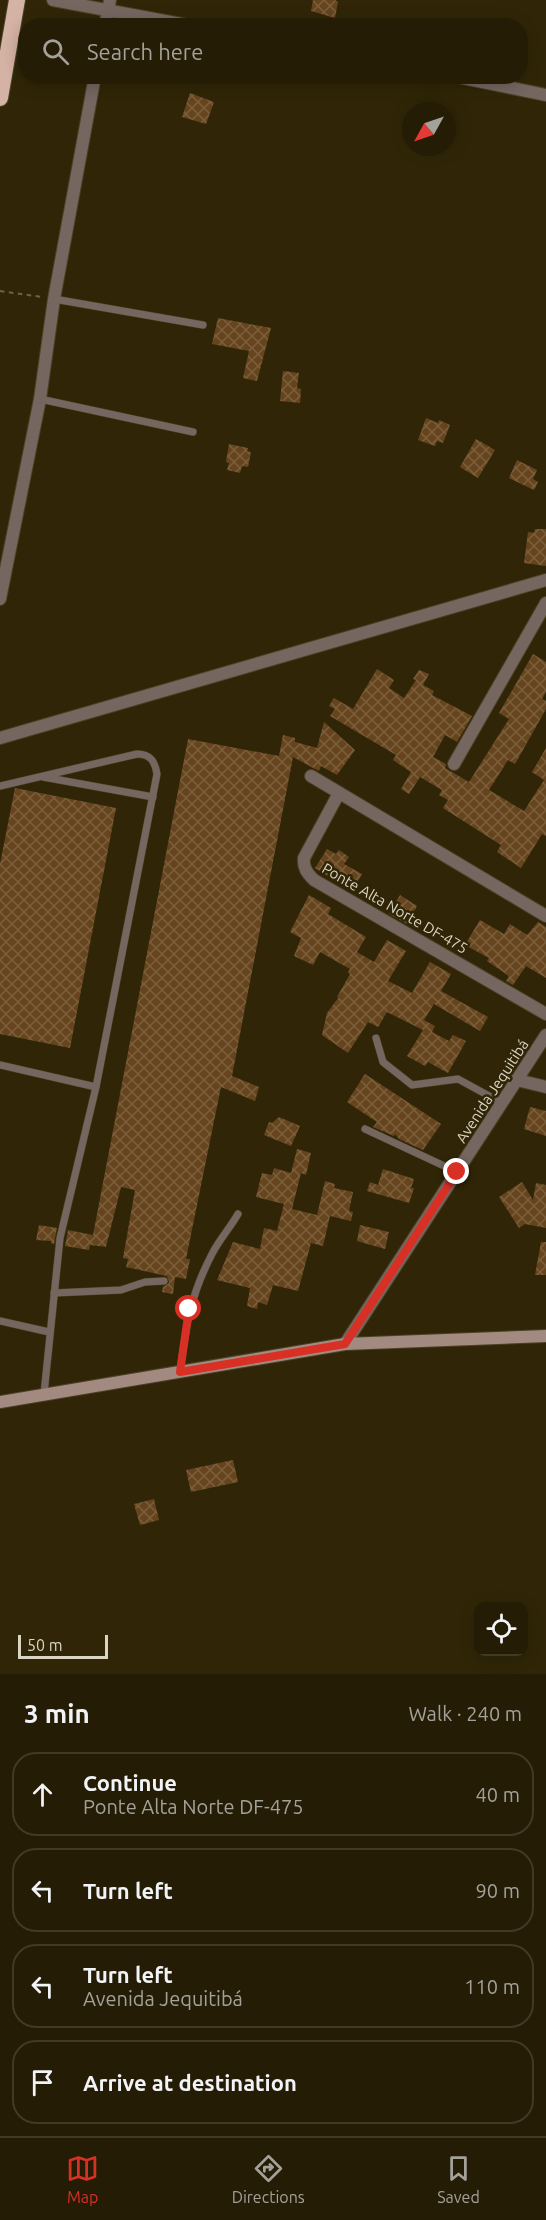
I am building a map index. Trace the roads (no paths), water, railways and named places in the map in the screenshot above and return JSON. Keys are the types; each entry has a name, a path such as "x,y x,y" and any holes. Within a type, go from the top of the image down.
{"highway":[{"path":"0,98 17,0"}],"main road":[{"path":"0,1402 345,1344 546,1336"}],"street":[{"path":"52,0 109,4 162,18"},
{"path":"0,599 40,399 54,299 94,84"},
{"path":"492,84 546,95"},
{"path":"0,738 546,580"},
{"path":"454,764 546,603"},
{"path":"311,776 546,916"},
{"name":"Ponte Alta Norte DF-475","path":"339,793 304,858 303,866 307,874 546,1014"},
{"name":"Avenida Jequitibá","path":"345,1344 546,1035"},
{"path":"517,1080 546,1087"}],"lane":[{"path":"54,299 203,325"},
{"path":"40,399 193,432"},
{"path":"0,786 145,754 152,759 158,774 96,1087 60,1238 44,1394"},
{"path":"40,777 153,797"},
{"path":"376,1038 383,1062 412,1084 458,1079 502,1103"},
{"path":"0,1065 96,1087"},
{"path":"364,1129 457,1172"},
{"path":"180,1372 189,1309 199,1280 213,1251 238,1214"},
{"path":"54,1293 121,1290 145,1282 164,1281"},
{"path":"0,1321 49,1332"}]}
